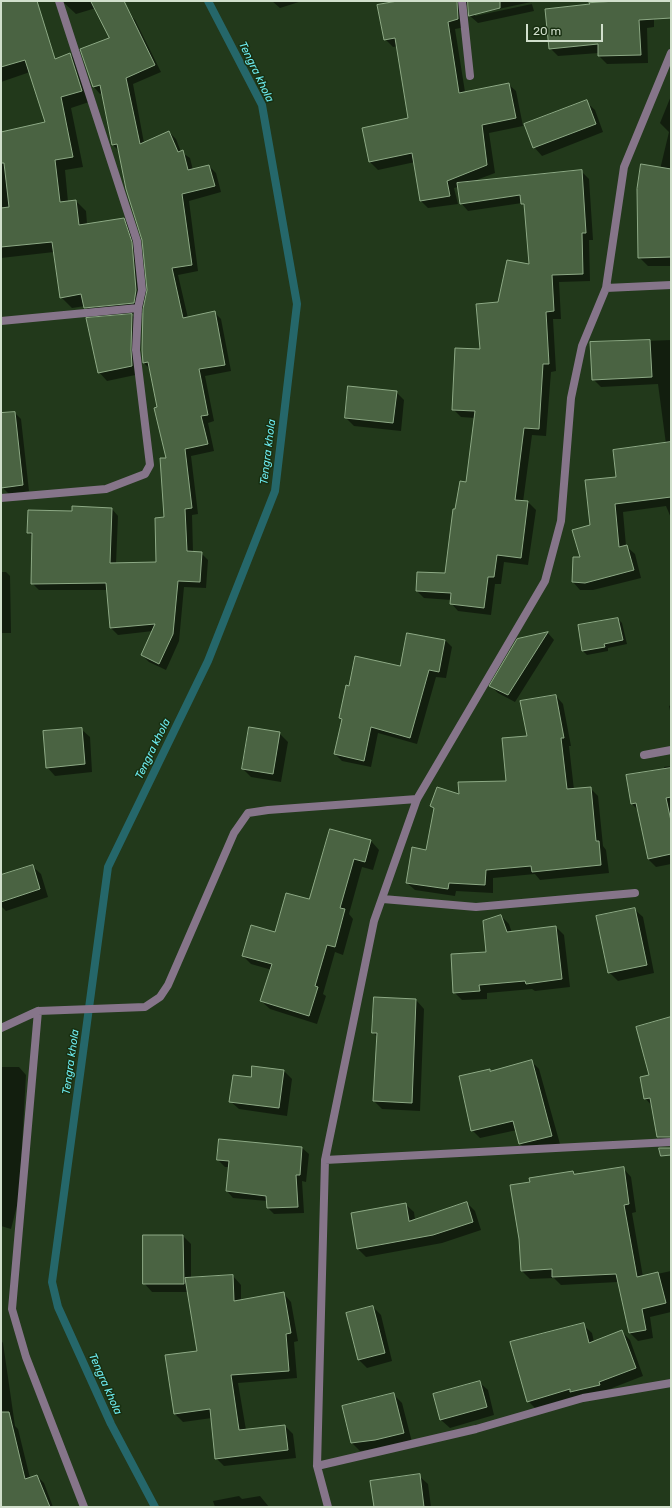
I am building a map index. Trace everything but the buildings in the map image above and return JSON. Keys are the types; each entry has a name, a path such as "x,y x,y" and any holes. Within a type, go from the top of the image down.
{"street":[{"path":"1,498 106,489 145,474 150,465 136,350 138,308 142,290 138,240 59,1"},
{"path":"462,1 470,76"},
{"path":"328,1507 317,1466 325,1160 374,921 418,798 545,581 560,520 571,398 582,346 606,288 624,167 671,53"},
{"path":"606,288 671,285"},
{"path":"1,321 138,308"},
{"path":"644,755 671,750"},
{"path":"1,1028 38,1011 144,1008 160,997 168,985 234,833 248,813 268,810 418,798"},
{"path":"383,899 476,907 635,893"},
{"path":"38,1011 12,1310 26,1357 84,1507"},
{"path":"325,1160 671,1142"},
{"path":"317,1466 476,1429 583,1398 671,1383"}],"waterway":[{"name":"Tengra khola","path":"155,1507 111,1424 58,1307 52,1282 108,867 208,661 275,491 297,304 262,105 208,1"}]}
